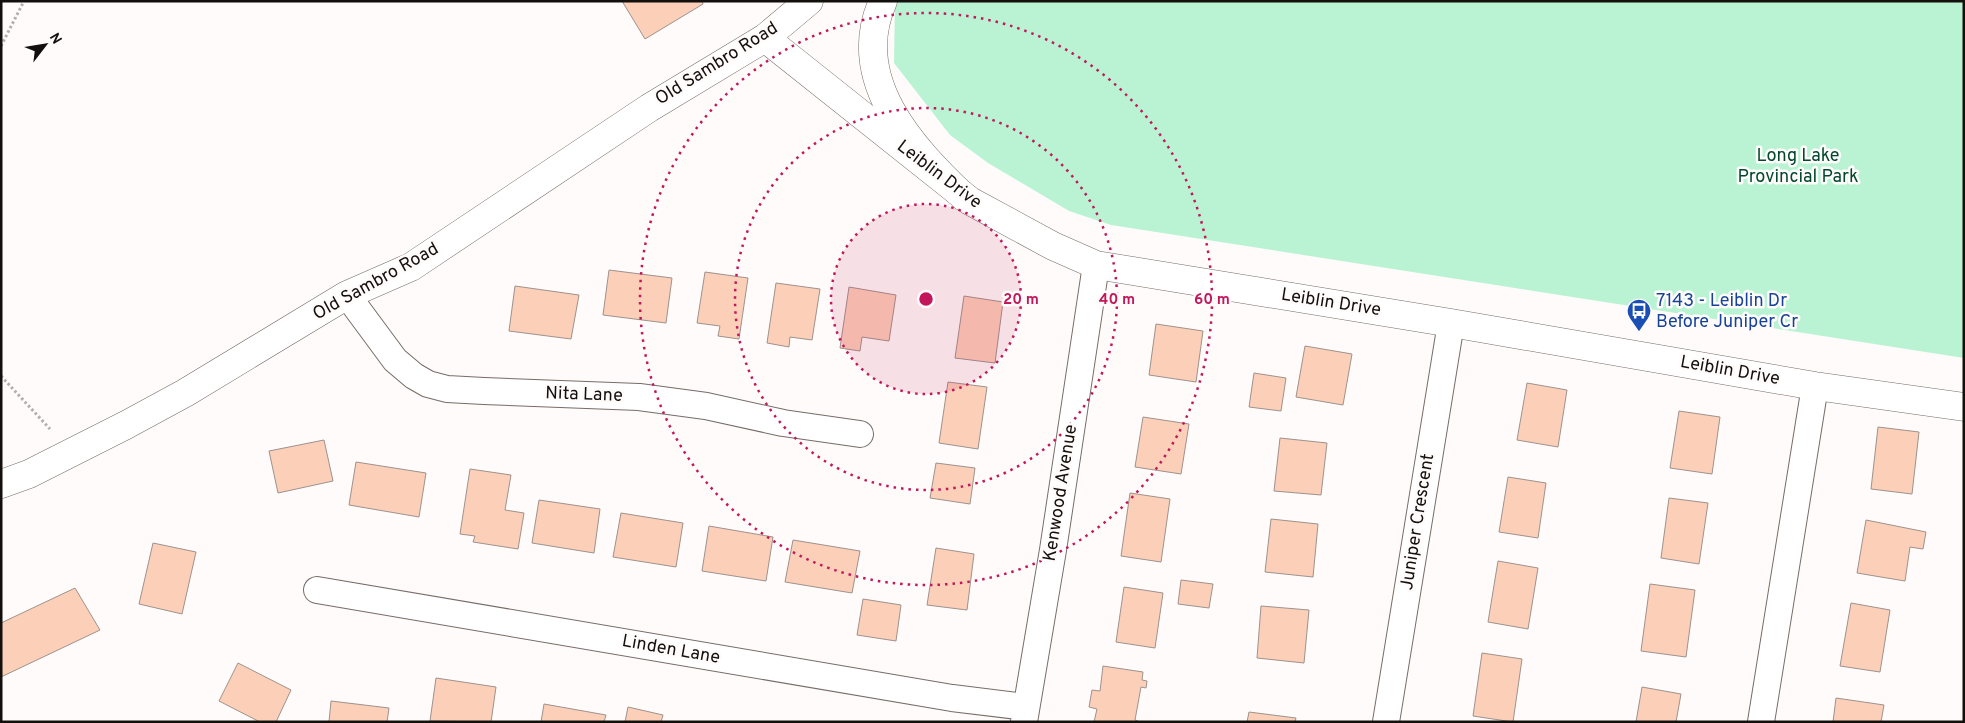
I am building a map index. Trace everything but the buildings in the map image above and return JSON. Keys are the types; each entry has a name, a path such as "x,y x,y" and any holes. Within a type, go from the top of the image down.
{"street":[{"name":"Old Sambro Road","path":"1,484 29,474 185,393 347,295 411,267 649,108 765,38 809,1"},
{"path":"883,1 873,32 872,54 877,77 887,104 904,131 932,166 964,197"},
{"name":"Leiblin Drive","path":"765,38 964,197 1013,226 1052,246 1096,265 1451,323 1815,386 1964,407"},
{"name":"Kenwood Avenue","path":"1025,714 1053,550 1096,265"},
{"name":"Nita Lane","path":"347,295 395,360 414,376 428,384 447,389 639,397 706,406 783,423 860,434"},
{"name":"Juniper Crescent","path":"1386,722 1451,323"},
{"path":"1760,722 1815,386"},
{"name":"Linden Lane","path":"317,590 952,698 1025,714"}],"path":[{"path":"1,46 24,1"},
{"path":"1,376 71,452"}],"green space":[{"name":"Long Lake Provincial Park","path":"895,1 1964,1 1964,358 1111,225 1069,211 988,163 950,135 894,63"}],"place":[{"name":"7143 - Leiblin Dr Before Juniper Cr","path":"1639,332"}]}
